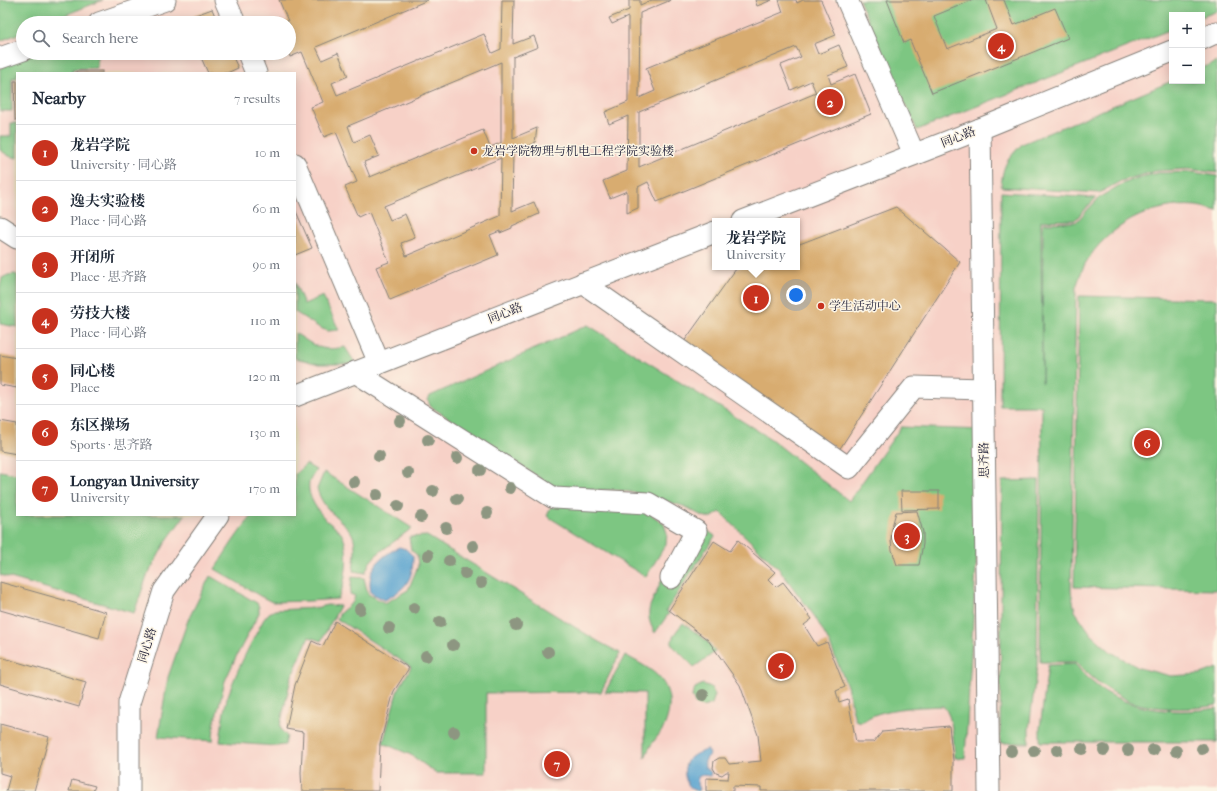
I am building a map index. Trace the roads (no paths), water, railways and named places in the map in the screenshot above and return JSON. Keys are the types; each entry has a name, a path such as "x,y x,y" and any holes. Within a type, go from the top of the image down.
{"street":[{"path":"119,16 165,0"},
{"path":"225,0 232,16"},
{"path":"847,0 914,154"},
{"path":"1205,38 1217,32"},
{"path":"0,58 16,52"},
{"name":"同心路","path":"751,218 1169,52"},
{"path":"251,60 256,72"},
{"name":"思齐路","path":"980,128 989,791"},
{"path":"296,166 379,363"},
{"path":"0,227 16,237"},
{"name":"同心路","path":"296,396 712,233"},
{"path":"583,283 850,468 914,387 983,389"},
{"path":"355,372 554,498 648,503 696,531 671,578"},
{"name":"同心路","path":"129,791 129,703 164,591 217,516"}],"water":[{"path":"399,547 406,549 413,556 412,572 407,583 398,592 385,600 371,593 371,577 380,560"},
{"path":"707,749 710,755 705,761 705,768 711,772 710,776 702,775 698,777 697,784 699,789 698,791 694,790 687,783 685,774 686,764 694,755"}],"place":[{"name":"劳技大楼","path":"1001,46"},
{"name":"逸夫实验楼","path":"830,102"},
{"name":"龙岩学院物理与机电工程学院实验楼","path":"474,151"},
{"name":"龙岩学院","path":"756,298"},
{"name":"学生活动中心","path":"821,306"},
{"name":"东区操场","path":"1147,443"},
{"name":"开闭所","path":"907,536"},
{"name":"同心楼","path":"781,666"},
{"name":"Longyan University","path":"557,764"}]}
